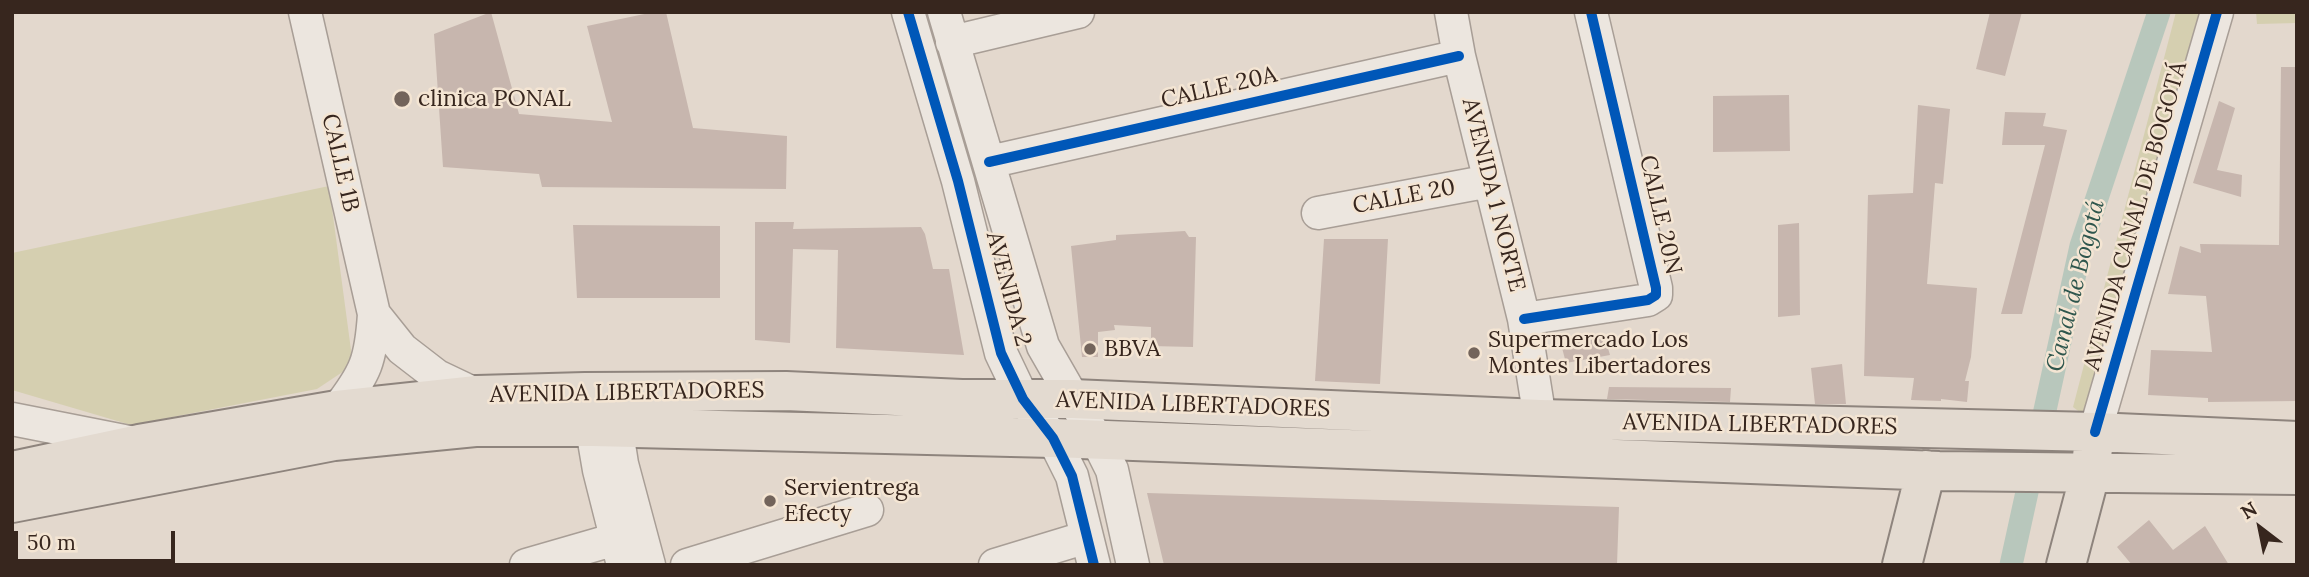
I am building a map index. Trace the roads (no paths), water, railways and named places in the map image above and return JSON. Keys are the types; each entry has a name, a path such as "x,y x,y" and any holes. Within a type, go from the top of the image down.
{"main road":[{"name":"AVENIDA LIBERTADORES","path":"12,503 334,440 475,427 601,410 786,391 962,399 1073,399 1539,419 2088,432 2297,441"},
{"name":"AVENIDA LIBERTADORES","path":"12,471 139,444 337,410 477,395 601,410 1097,440 1932,471 2297,475"},
{"name":"AVENIDA CANAL DE BOGOTÁ","path":"2066,565 2079,472 2088,432"},
{"path":"1902,565 1932,471"}],"street":[{"name":"CALLE 1B","path":"305,12 374,314 372,349 359,382 337,410"},
{"name":"AVENIDA 2","path":"908,12 958,181 1001,353 1023,399 1053,438 1072,476 1090,551"},
{"path":"948,27 1078,12"},
{"name":"AVENIDA 1 NORTE","path":"1451,12 1459,56 1524,319 1539,419"},
{"name":"CALLE 20N","path":"1524,319 1648,300 1656,295 1591,12"},
{"name":"AVENIDA CANAL DE BOGOTÁ","path":"2088,432 2217,12"},
{"name":"AVENIDA 2","path":"948,27 1043,346 1112,470 1133,565"},
{"name":"CALLE 20A","path":"989,162 1459,56"},
{"name":"CALLE 20","path":"1318,214 1490,181"},
{"name":"CALLE 1B","path":"374,314 402,349 437,376 477,395"},
{"path":"526,565 620,552 599,470 601,410"},
{"path":"601,410 622,464 649,565"},
{"path":"12,419 139,444"},
{"path":"687,565 867,510"},
{"path":"995,565 1090,551"}],"waterway":[{"name":"Canal de Bogotá","path":"2011,565 2081,246 2159,12"}],"place":[{"name":"clinica PONAL","path":"402,99"},
{"name":"BBVA","path":"1090,349"},
{"name":"Supermercado Los Montes Libertadores","path":"1474,353"},
{"name":"Servientrega Efecty","path":"770,501"}]}
